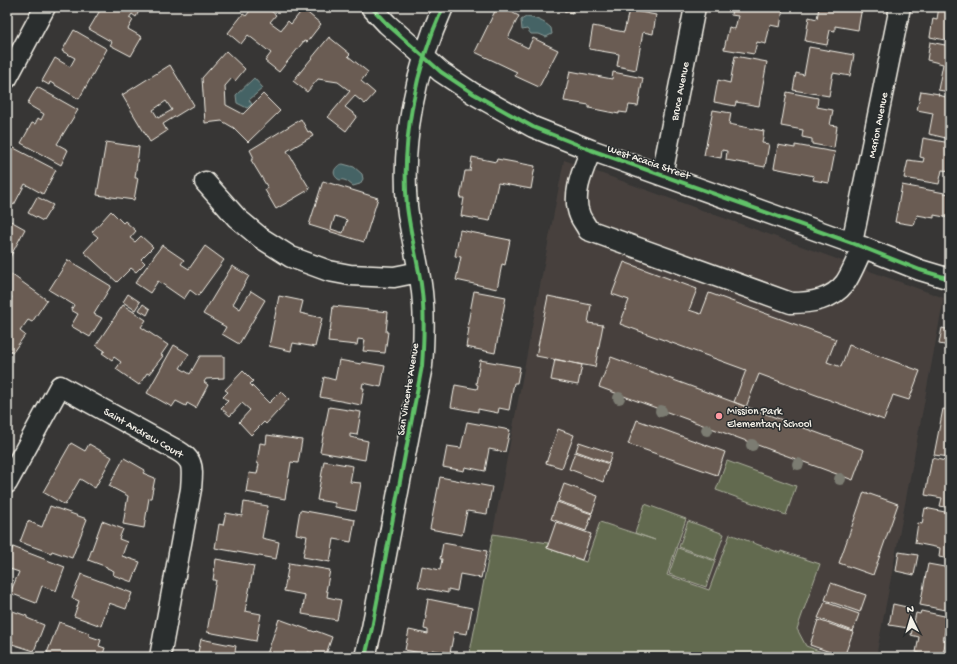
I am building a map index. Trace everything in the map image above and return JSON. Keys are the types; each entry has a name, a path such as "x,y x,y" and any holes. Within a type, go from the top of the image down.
{"street":[{"path":"7,78 13,55 45,7"},
{"name":"West Acacia Street","path":"371,7 387,24 440,72 533,127 591,150 857,245 920,270 950,279"},
{"name":"San Vincente Avenue","path":"365,657 372,628 422,366 424,317 421,283 407,206 407,146 412,108 424,58 432,30 443,7"},
{"name":"Bruce Avenue","path":"662,175 695,7"},
{"name":"Marion Avenue","path":"591,150 577,193 577,205 580,216 588,230 791,303 820,300 834,293 845,283 857,245 900,7"},
{"path":"205,182 237,218 261,238 291,258 350,276 394,277 419,272"},
{"name":"Saint Andrew Court","path":"7,483 60,386 172,447 188,458 192,468 192,488 160,657"}],"shaded area":[{"name":"Mission Park Elementary School","path":"564,160 944,298 876,657 469,657"}],"green space":[{"path":"727,461 796,486 786,515 716,490"},
{"path":"645,504 686,519 667,575 709,590 730,534 780,553 781,551 820,564 797,629 806,646 827,654 826,657 469,657 493,534 548,543 547,548 586,562 600,522 655,540 635,533"},
{"path":"688,521 724,534 715,560 679,547"},
{"path":"678,548 715,561 706,587 669,574"}],"water":[{"path":"526,17 545,23 551,28 552,34 546,37 539,34 531,34 527,29 522,30 521,20"},
{"path":"254,78 263,88 249,100 252,104 247,108 237,103 236,95"},
{"path":"343,164 354,167 362,174 363,179 360,184 353,186 347,181 339,180 336,177 334,172 336,168"}],"building":[{"path":"102,7 141,7 136,17 132,14 129,18 133,20 128,29 142,37 131,56 110,45 112,42 89,29"},
{"path":"253,7 266,7 276,15 270,22 281,30 288,21 291,24 303,9 321,24 307,42 304,41 279,72 265,61 271,53 248,35 241,44 228,33 243,14 246,16"},
{"path":"497,7 501,7 519,16 508,38 528,48 533,38 558,50 539,87 515,76 517,72 475,52"},
{"path":"546,7 573,7 572,13"},
{"path":"732,7 772,7 783,9 780,27 770,25 766,44 757,42 754,54 724,49 729,27 735,29 738,16 731,15"},
{"path":"819,7 862,7 858,30 835,26 835,31 830,30 827,45 805,41 809,17 817,19"},
{"path":"939,7 950,7 950,41 930,37 933,18 937,19"},
{"path":"629,10 656,15 653,34 643,32 636,70 617,66 619,54 589,49 593,26 624,32"},
{"path":"74,30 107,49 79,99 50,82 49,85 42,81 55,58 70,67 75,58 62,51"},
{"path":"329,37 350,54 348,56 368,72 361,81 375,93 365,104 355,96 345,107 357,116 346,131 328,117 350,91 338,82 318,79 307,92 293,81"},
{"path":"930,42 950,46 950,92 938,90 943,64 927,60"},
{"path":"809,47 854,55 850,76 833,73 829,96 793,90 796,73 804,75"},
{"path":"226,51 245,69 235,81 232,78 225,86 226,105 243,114 263,94 280,111 248,142 234,128 222,121 205,123 202,78"},
{"path":"735,56 767,62 759,106 736,102 735,106 714,102 718,80 730,83"},
{"path":"170,65 194,105 163,124 167,131 150,142 122,95","holes":["166,101 172,110 158,118 153,110"]},
{"path":"570,71 612,79 613,72 643,78 638,106 629,105 627,113 619,112 619,114 589,108 589,105 564,101"},
{"path":"37,87 78,110 57,144 68,150 61,165 21,143 32,123 35,124 38,118 41,120 44,114 27,104"},
{"path":"921,91 939,94 938,95 950,98 950,139 929,134 933,113 917,110"},
{"path":"787,92 818,98 817,107 833,110 830,125 837,126 834,148 812,144 812,139 802,137 803,130 781,126"},
{"path":"713,110 731,113 729,124 764,131 762,143 769,144 765,167 726,160 727,151 722,150 721,158 704,155"},
{"path":"301,119 308,132 310,131 313,136 287,151 310,189 276,209 265,190 268,188 251,160 254,158 250,150"},
{"path":"923,138 950,143 950,171 942,170 939,184 904,178 908,160 923,162 924,158 920,157"},
{"path":"106,142 139,147 135,178 138,178 134,200 97,195"},
{"path":"778,145 795,148 795,145 835,152 829,183 813,180 814,176 774,168"},
{"path":"12,147 56,170 43,194 25,184 14,205 7,201 7,156"},
{"path":"472,157 496,162 497,159 535,166 531,189 498,183 490,221 461,216 464,198 460,198 465,171 470,171"},
{"path":"323,181 378,198 364,242 309,225","holes":["335,216 347,220 343,233 331,229"]},
{"path":"902,185 950,194 950,218 934,215 934,218 917,215 914,225 895,222"},
{"path":"37,197 53,205 43,221 28,213"},
{"path":"111,211 123,223 125,221 136,231 130,238 135,242 141,236 153,247 141,259 145,263 136,272 131,268 117,282 84,252 98,237 92,232"},
{"path":"7,219 25,229 9,259 7,258"},
{"path":"460,230 510,240 505,265 502,264 497,289 456,280 461,257 455,256"},
{"path":"162,245 184,260 181,264 189,269 205,246 224,260 198,296 190,290 184,299 158,281 150,293 135,283"},
{"path":"68,260 111,286 94,314 102,318 90,337 71,326 78,314 71,310 74,305 49,290"},
{"path":"624,262 697,289 689,310 701,314 709,293 836,339 827,362 841,367 849,345 920,371 909,400 893,395 884,420 759,374 746,407 734,402 746,370 620,324 629,300 612,294"},
{"path":"232,266 249,276 233,304 240,309 251,291 265,300 239,344 222,334 226,327 203,314"},
{"path":"11,274 47,300 32,322 28,320 20,331 25,335 13,352 7,348 7,304 12,297 7,294 7,279"},
{"path":"474,291 506,297 495,353 466,347 469,328 467,328"},
{"path":"128,294 140,302 135,310 123,302"},
{"path":"279,296 303,301 300,313 322,318 315,347 293,343 291,351 269,346"},
{"path":"548,296 591,305 588,323 603,325 595,367 536,356"},
{"path":"143,304 150,309 147,315 139,310"},
{"path":"123,305 146,320 141,327 168,345 161,355 163,356 149,374 147,373 139,385 116,369 121,362 114,357 112,360 102,353 105,351 96,345"},
{"path":"333,306 388,312 386,332 388,332 385,353 363,351 365,340 358,339 357,345 328,342"},
{"path":"942,328 950,330 950,346 939,344"},
{"path":"174,345 189,354 180,368 190,374 200,356 224,356 224,378 206,379 204,382 208,385 196,408 187,403 186,406 176,401 172,407 147,393"},
{"path":"611,357 864,450 853,480 599,387"},
{"path":"555,359 582,365 578,385 551,380"},
{"path":"339,360 385,366 381,387 363,383 362,388 364,388 361,405 320,397 324,377 335,380"},
{"path":"480,360 520,367 517,383 514,383 509,410 499,408 498,413 478,409 478,412 451,407 455,385 477,389 478,385 476,384"},
{"path":"243,371 253,381 250,384 269,403 281,391 289,399 266,424 264,422 251,435 239,422 250,410 242,403 230,416 221,408 228,401 223,397 228,392 225,390"},
{"path":"329,407 361,412 357,435 350,434 350,437 368,441 365,460 320,452"},
{"path":"943,409 950,410 950,457 934,455"},
{"path":"637,420 725,452 717,475 628,444"},
{"path":"467,422 510,430 505,452 489,449 485,471 465,467 464,471 443,467 447,446 461,448"},
{"path":"558,429 574,435 562,468 546,463"},
{"path":"267,435 302,440 298,463 291,462 285,499 246,492 249,473 257,474 260,443 266,444"},
{"path":"579,442 612,453 609,463 576,451"},
{"path":"71,443 85,451 89,444 112,457 95,488 80,479 65,505 43,492"},
{"path":"575,452 609,464 603,482 569,469"},
{"path":"124,458 145,470 143,473 155,478 151,498 149,498 144,528 123,524 128,496 109,486"},
{"path":"932,458 950,462 950,508 940,506 942,498 925,495"},
{"path":"324,461 353,466 350,482 361,483 356,511 335,507 335,503 317,500"},
{"path":"440,477 492,487 487,514 467,511 462,535 430,529"},
{"path":"564,484 598,496 592,513 558,501"},
{"path":"864,492 898,504 873,575 839,563"},
{"path":"244,502 268,506 262,538 279,542 276,559 215,548 219,524 223,525 226,513 242,516"},
{"path":"557,502 592,514 586,531 551,519"},
{"path":"50,506 87,519 72,558 52,551 51,553 20,542 28,521 42,527"},
{"path":"925,508 950,513 950,536 947,535 946,539 950,539 950,559 939,557 940,548 915,543 918,523 922,524"},
{"path":"300,510 355,520 351,542 334,539 330,562 303,557 307,536 296,534"},
{"path":"102,521 123,529 119,539 127,542 122,556 140,562 132,582 113,575 114,571 107,567 88,560"},
{"path":"556,522 591,534 582,560 547,548"},
{"path":"443,543 487,551 481,578 460,574 457,591 448,589 448,593 418,587 422,566 440,570 442,559 440,559"},
{"path":"13,547 65,567 56,591 42,586 36,603 10,593 19,572 7,568 7,562"},
{"path":"899,552 918,555 914,575 896,571"},
{"path":"216,559 254,566 245,611 261,614 256,641 207,632 216,580 213,580"},
{"path":"289,563 330,570 326,591 328,591 327,597 341,600 337,620 302,614 305,595 284,591"},
{"path":"928,564 950,568 950,611 920,605"},
{"path":"81,574 132,593 126,609 109,603 101,626 74,616 79,601 72,598"},
{"path":"831,583 866,595 860,612 825,600"},
{"path":"428,599 472,608 467,634 454,632 450,653 432,650 431,655 405,650 409,630 428,634 428,630 424,629"},
{"path":"825,602 859,614 853,631 818,618"},
{"path":"893,604 911,608 908,628 889,625"},
{"path":"7,609 27,616 27,618 44,625 34,651 12,644 13,641 7,639"},
{"path":"921,611 949,617 943,640 946,641 942,657 935,657 916,652 919,637 911,635 916,613 920,614"},
{"path":"279,619 332,637 325,657 308,652 306,655 310,657 266,657"},
{"path":"818,620 853,632 844,657 810,645"},
{"path":"59,622 89,633 89,636 101,640 99,646 105,648 103,654 110,657 52,657 53,655 47,653"},
{"path":"201,639 236,646 234,657 197,657"}],"cycle path":[{"path":"371,7 387,24 441,72 474,94 533,127 591,150 852,243 920,270 950,279"},
{"path":"365,657 372,628 422,366 424,315 421,284 407,206 406,156 418,79 433,30 443,7"}],"place":[{"name":"Mission Park Elementary School","path":"719,416"}]}
